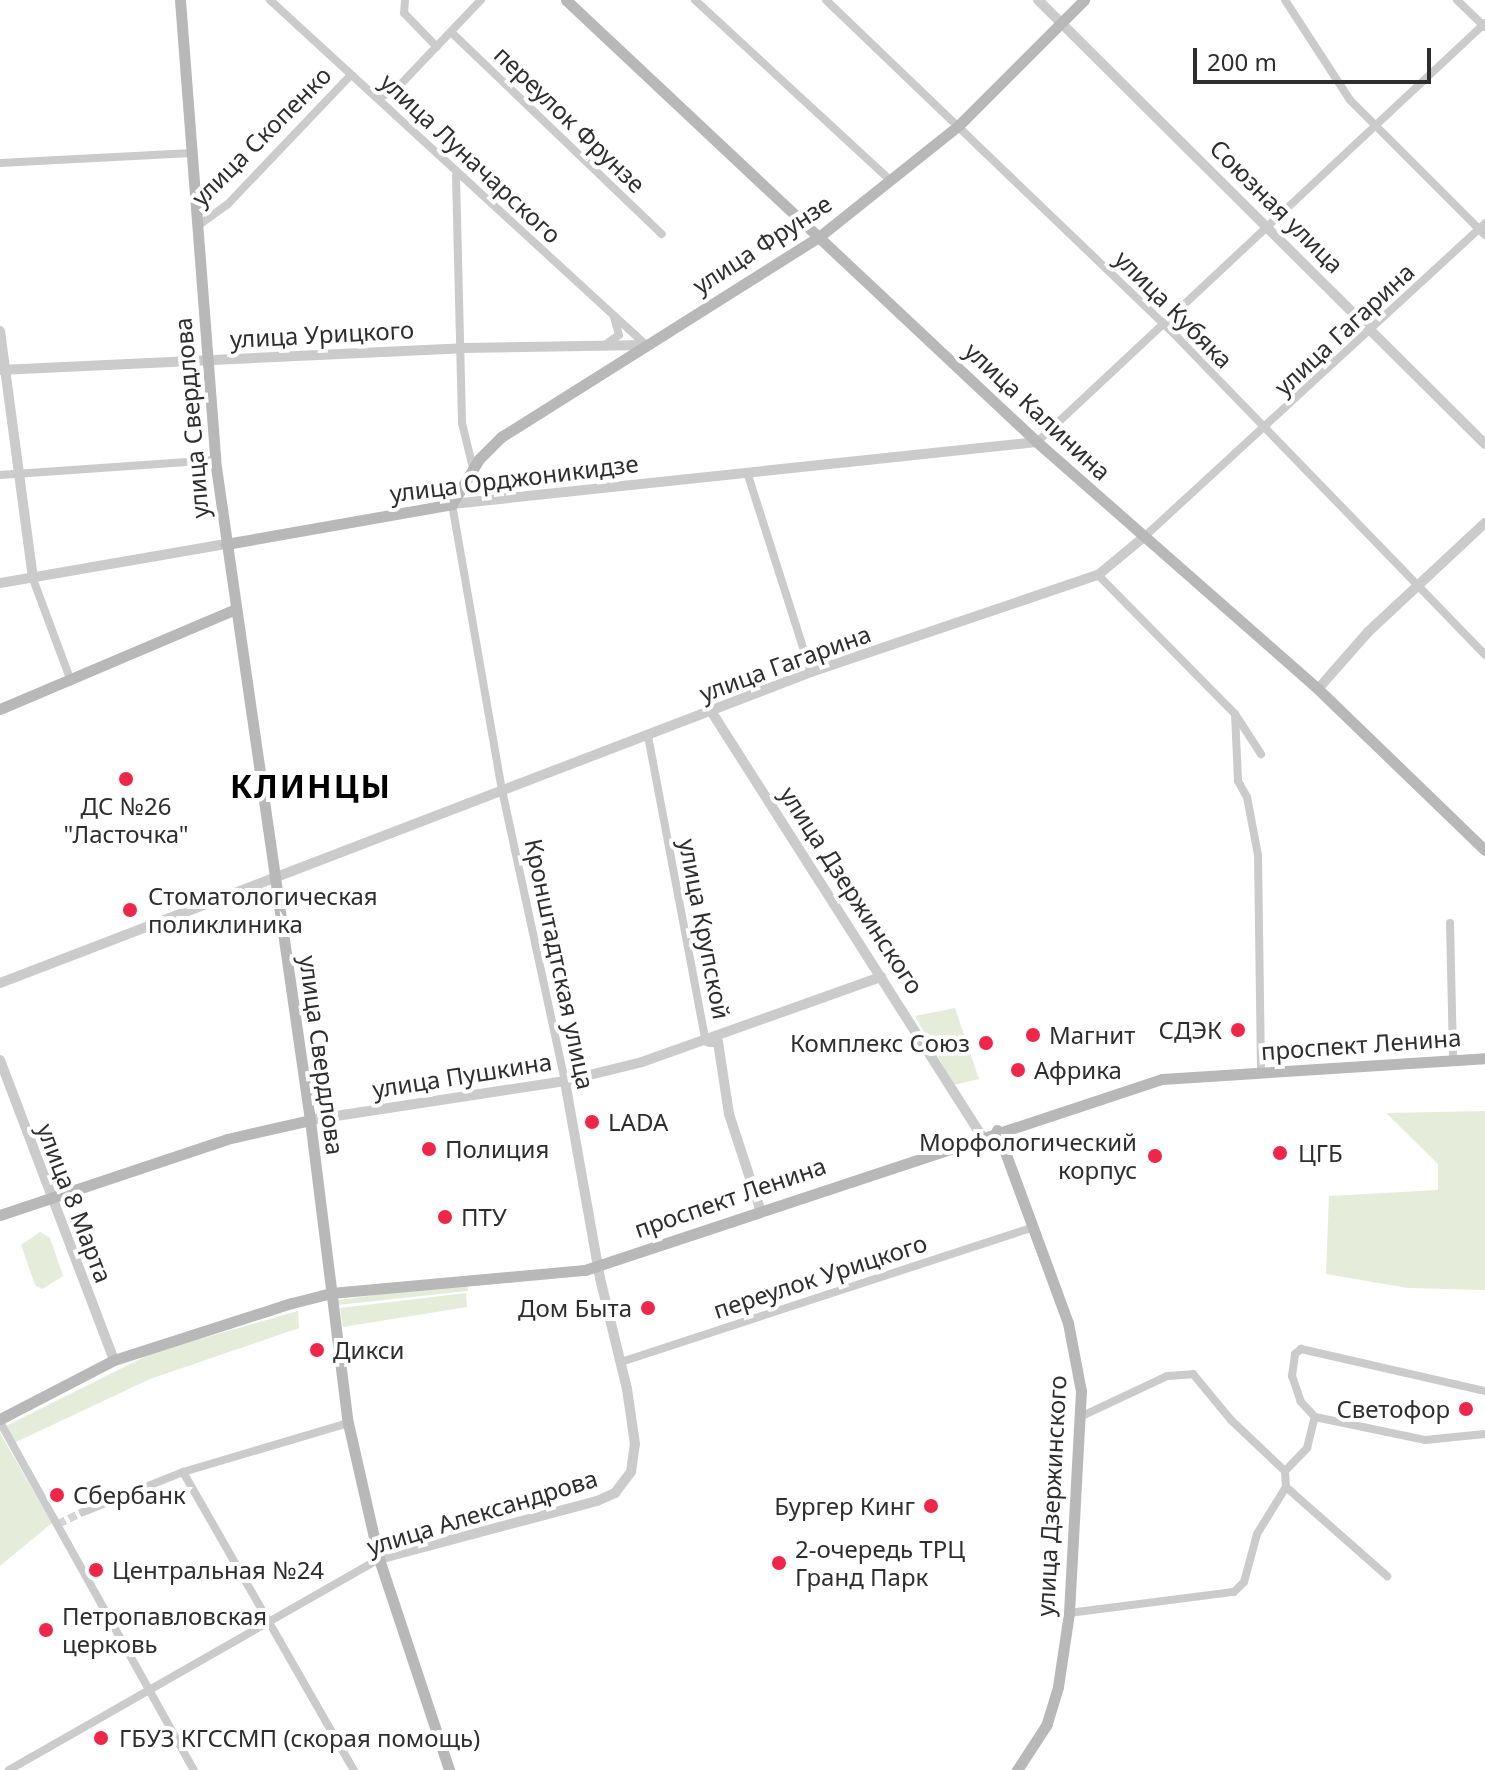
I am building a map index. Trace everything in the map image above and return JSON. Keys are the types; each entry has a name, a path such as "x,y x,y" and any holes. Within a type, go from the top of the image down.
{"main road":[{"name":"улица Свердлова","path":"180,0 215,460 273,881 310,1120 348,1423 379,1559 448,1766"},
{"name":"улица Калинина","path":"566,0 1037,442 1318,689 1485,850"},
{"name":"улица Фрунзе","path":"452,504 473,468 501,437 820,236 959,125 1084,0"},
{"name":"улица Орджоникидзе","path":"226,544 452,504"},
{"path":"0,709 236,609"},
{"name":"проспект Ленина","path":"0,1421 114,1360 331,1293 598,1266 981,1135 1162,1079 1485,1058"},
{"name":"улица Пушкина","path":"0,1215 227,1139 310,1120"},
{"name":"улица Дзержинского","path":"997,1130 1074,1342 1080,1417 1069,1613 1047,1724 1017,1770"}],"street":[{"name":"улица Луначарского","path":"270,0 456,176 646,345"},
{"path":"405,0 404,13 437,47"},
{"path":"378,99 399,86 481,0"},
{"path":"695,0 890,180"},
{"name":"улица Кубяка","path":"826,0 1163,324 1485,655"},
{"name":"Союзная улица","path":"1038,0 1269,225 1485,444"},
{"path":"1285,0 1350,100 1483,229"},
{"path":"1037,442 1376,122 1484,25 1457,0"},
{"name":"переулок Фрунзе","path":"451,32 662,234"},
{"name":"улица Скопенко","path":"199,225 227,205 351,75"},
{"path":"0,163 192,153"},
{"path":"456,176 462,423 473,468"},
{"name":"улица Гагарина","path":"0,983 273,881 811,672 1098,575 1264,430 1483,229"},
{"path":"605,345 619,335 614,316"},
{"path":"0,331 2,370 33,579 71,681"},
{"name":"улица Урицкого","path":"2,370 462,348 646,345"},
{"name":"улица Орджоникидзе","path":"452,504 1037,442"},
{"path":"0,475 215,460"},
{"path":"747,472 811,672"},
{"name":"Кронштадтская улица","path":"452,504 502,790 565,1081 598,1266 621,1362 635,1444 629,1478"},
{"path":"1318,689 1368,632 1485,523"},
{"name":"улица Орджоникидзе","path":"0,583 226,544"},
{"path":"1098,575 1235,714 1261,754"},
{"name":"улица Дзержинского","path":"711,711 981,1135"},
{"path":"1235,714 1238,781 1247,797 1258,855 1261,1072"},
{"name":"улица Крупской","path":"648,736 706,1042 718,1042 729,1114 760,1209"},
{"path":"1450,923 1453,1059"},
{"name":"улица Пушкина","path":"310,1120 565,1081 706,1042 881,977"},
{"name":"улица 8 Марта","path":"0,1060 114,1360"},
{"name":"переулок Урицкого","path":"621,1362 1032,1228"},
{"path":"1484,1391 1301,1349 1295,1354 1292,1376 1301,1402 1315,1417 1425,1440 1485,1434"},
{"path":"1069,1613 1234,1592 1244,1582 1257,1534 1286,1487 1285,1471 1231,1420 1193,1374 1167,1376 1080,1417"},
{"path":"1285,1471 1307,1448 1315,1417"},
{"path":"0,1421 151,1687 194,1770"},
{"path":"83,1512 183,1472 348,1423"},
{"path":"183,1472 271,1618 354,1770"},
{"name":"улица Александрова","path":"9,1770 379,1559 597,1501 629,1478"},
{"path":"1286,1487 1387,1576"},
{"path":"436,1770 448,1766"}],"green space":[{"path":"955,1008 979,1079 954,1085 915,1016"},
{"path":"1485,1111 1485,1290 1408,1288 1326,1274 1329,1196 1438,1190 1438,1164 1386,1113"},
{"path":"40,1232 50,1238 63,1276 42,1289 35,1285 21,1245"},
{"path":"467,1283 468,1291 338,1305 338,1300"},
{"path":"466,1293 467,1307 343,1327 340,1308"},
{"path":"298,1311 299,1328 150,1379 14,1443 4,1427 154,1352"},
{"path":"0,1433 52,1523 0,1566"}],"tunnel":[{"path":"58,1524 83,1512"}],"place":[{"name":"ДС №26 \"Ласточка\"","path":"126,779"},
{"name":"Стоматологическая поликлиника","path":"130,910"},
{"name":"СДЭК","path":"1238,1030"},
{"name":"Магнит","path":"1033,1035"},
{"name":"Комплекс Союз","path":"986,1043"},
{"name":"Африка","path":"1018,1070"},
{"name":"LADA","path":"592,1122"},
{"name":"Полиция","path":"429,1149"},
{"name":"ЦГБ","path":"1280,1153"},
{"name":"Морфологический корпус","path":"1155,1156"},
{"name":"ПТУ","path":"445,1217"},
{"name":"Дом Быта","path":"648,1308"},
{"name":"Дикси","path":"317,1350"},
{"name":"Светофор","path":"1466,1409"},
{"name":"Сбербанк","path":"57,1495"},
{"name":"Бургер Кинг","path":"931,1506"},
{"name":"2-очередь ТРЦ Гранд Парк","path":"779,1563"},
{"name":"Центральная №24","path":"96,1570"},
{"name":"Петропавловская церковь","path":"46,1630"},
{"name":"ГБУЗ КГССМП (скорая помощь)","path":"101,1738"}],"district":[{"name":"КЛИНЦЫ","path":"311,786"}]}
